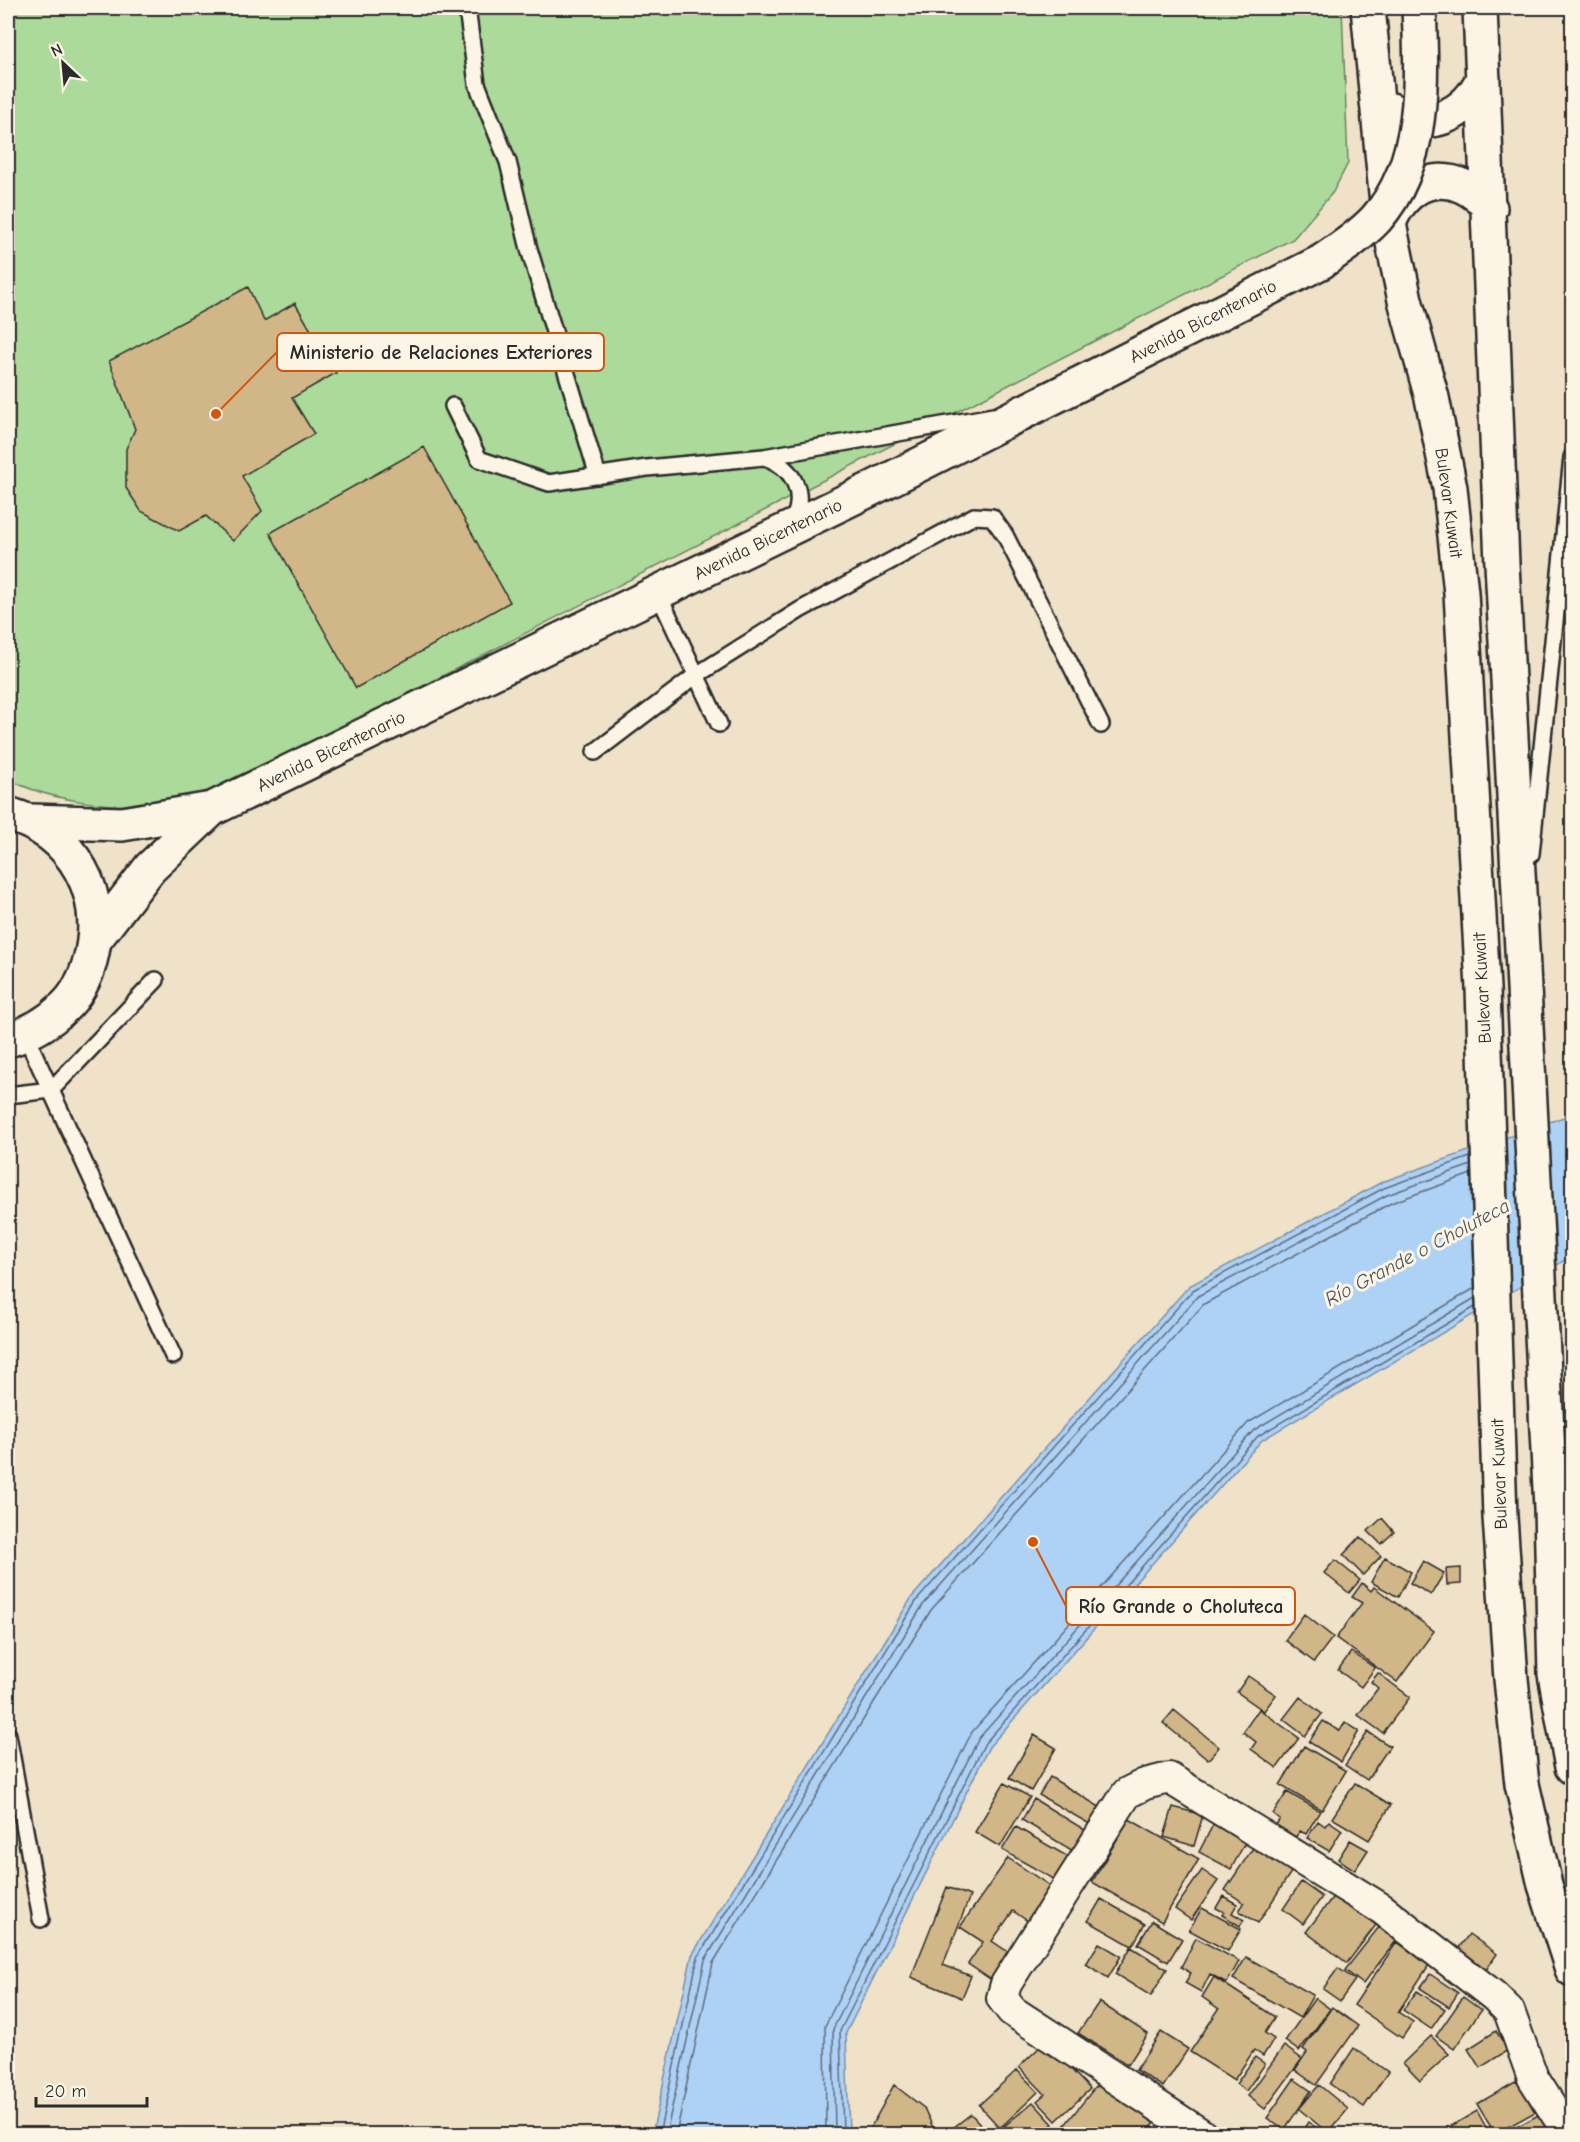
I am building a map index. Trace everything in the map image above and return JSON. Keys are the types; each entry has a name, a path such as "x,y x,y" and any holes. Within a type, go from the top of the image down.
{"main road":[{"name":"Bulevar Kuwait","path":"1368,8 1374,94 1389,224 1404,300 1432,398 1450,488 1461,593 1483,988 1500,1517 1511,1679 1522,1784 1545,1884 1572,1970"},
{"name":"Avenida Bicentenario","path":"19,818 122,824 212,809 785,531 1321,262 1376,219 1396,191 1410,158 1422,79 1419,8"},
{"path":"1480,8 1490,208 1502,564 1523,932 1551,1508 1555,1674 1572,1767"},
{"path":"1374,94 1398,114 1427,121 1451,115 1462,109 1471,100 1483,78"},
{"path":"1389,224 1395,209 1405,196 1418,186 1434,182 1450,182 1466,186 1479,195 1490,208"},
{"name":"Avenida Bicentenario","path":"96,938 150,868 212,809"},
{"path":"16,1037 64,1008 86,975 96,938 93,902 81,869 60,841 19,818"}],"street":[{"path":"1201,2134 1012,2011 1002,1998 1006,1984 1127,1793 1145,1784 1169,1778 1382,1909 1494,1996 1509,2011 1533,2078 1569,2134"}],"lane":[{"path":"467,8 477,84 508,162 529,249 598,477"},
{"path":"453,406 479,459 549,483 647,468 765,457 1028,410"},
{"path":"765,457 785,468 798,488 798,511 785,531"},
{"path":"1523,932 1572,457"},
{"path":"595,752 695,676 800,610 975,516 992,517 1005,535 1101,725"},
{"path":"658,593 719,724"},
{"path":"8,1095 51,1090 156,980"},
{"path":"16,1037 51,1090 173,1356"},
{"path":"8,1735 41,1919"}],"green space":[{"path":"8,8 1342,8 1348,163 1333,192 1293,239 226,787 158,805 101,804 42,793 8,779"}],"water":[{"path":"1572,1114 1572,1256 1262,1440 989,1747 846,2033 849,2134 652,2134 692,1955 912,1597 1189,1286 1382,1182"}],"building":[{"path":"248,287 264,321 295,303 336,373 292,398 314,434 242,476 262,511 233,541 206,516 179,531 141,511 126,488 126,449 135,429 109,361"},
{"path":"424,447 510,602 356,688 270,533"},
{"path":"1382,1518 1394,1532 1381,1544 1368,1531"},
{"path":"1360,1537 1381,1556 1363,1575 1343,1555"},
{"path":"1385,1557 1411,1572 1398,1597 1371,1582"},
{"path":"1335,1560 1360,1580 1349,1593 1324,1573"},
{"path":"1423,1561 1444,1573 1431,1595 1410,1583"},
{"path":"1461,1568 1461,1584 1447,1585 1446,1569"},
{"path":"1362,1583 1371,1591 1374,1587 1434,1631 1397,1682 1336,1638 1362,1603 1352,1597"},
{"path":"1304,1614 1333,1637 1314,1662 1285,1640"},
{"path":"1351,1652 1375,1668 1361,1687 1338,1670"},
{"path":"1378,1673 1410,1697 1383,1733 1358,1715 1378,1688 1371,1682"},
{"path":"1248,1676 1276,1695 1264,1711 1237,1692"},
{"path":"1300,1697 1322,1714 1305,1736 1283,1719"},
{"path":"1259,1709 1299,1738 1277,1768 1251,1749 1256,1742 1243,1732"},
{"path":"1174,1710 1219,1747 1208,1760 1163,1723"},
{"path":"1323,1721 1340,1731 1345,1722 1359,1731 1341,1762 1309,1742"},
{"path":"1368,1732 1390,1746 1367,1780 1345,1765"},
{"path":"1034,1735 1056,1748 1031,1791 1009,1778"},
{"path":"1304,1746 1346,1771 1322,1810 1280,1785"},
{"path":"1050,1777 1103,1809 1093,1826 1039,1795"},
{"path":"1004,1783 1030,1797 1000,1847 975,1832"},
{"path":"1355,1783 1391,1805 1369,1840 1332,1818"},
{"path":"1287,1792 1320,1811 1306,1834 1300,1831 1295,1838 1275,1826 1280,1819 1273,1814"},
{"path":"1034,1799 1085,1830 1073,1851 1022,1820"},
{"path":"1173,1807 1203,1815 1194,1846 1164,1837"},
{"path":"1129,1819 1199,1859 1162,1922 1092,1882"},
{"path":"1215,1821 1247,1839 1231,1869 1199,1852"},
{"path":"1318,1821 1325,1826 1329,1821 1342,1830 1329,1851 1307,1838"},
{"path":"1016,1827 1072,1859 1059,1882 1002,1850"},
{"path":"1350,1840 1368,1850 1355,1870 1338,1859"},
{"path":"1255,1845 1293,1869 1258,1923 1239,1911 1244,1903 1225,1890"},
{"path":"1008,1858 1056,1890 1032,1924 1013,1911 992,1941 1011,1954 993,1981 968,1964 983,1942 960,1927"},
{"path":"1202,1870 1218,1881 1191,1920 1175,1909"},
{"path":"1301,1882 1322,1897 1303,1924 1283,1909"},
{"path":"947,1887 970,1896 943,1965 971,1976 962,1998 911,1977"},
{"path":"1335,1894 1376,1925 1347,1963 1306,1932"},
{"path":"1223,1896 1237,1904 1232,1913 1244,1920 1240,1926 1222,1915 1224,1912 1216,1908"},
{"path":"1101,1899 1145,1924 1132,1946 1088,1921"},
{"path":"1202,1908 1241,1929 1228,1951 1189,1930"},
{"path":"1152,1921 1182,1939 1168,1962 1138,1944"},
{"path":"1379,1927 1396,1941 1363,1984 1345,1970"},
{"path":"1469,1934 1497,1954 1486,1970 1458,1949"},
{"path":"1196,1938 1239,1961 1227,1983 1210,1974 1201,1992 1185,1983 1191,1973 1181,1967"},
{"path":"1397,1942 1429,1965 1398,2012 1413,2022 1402,2038 1354,2005"},
{"path":"1099,1943 1121,1956 1108,1978 1086,1964"},
{"path":"1131,1947 1167,1969 1151,1996 1115,1974"},
{"path":"1246,1957 1313,1995 1300,2018 1233,1979"},
{"path":"1338,1968 1355,1980 1340,2001 1323,1989"},
{"path":"1430,1974 1458,1993 1449,2007 1420,1988"},
{"path":"1214,1977 1275,2017 1265,2033 1274,2039 1263,2056 1254,2050 1234,2080 1190,2052 1219,2009 1202,1997"},
{"path":"1417,1991 1445,2009 1431,2029 1403,2010"},
{"path":"1463,1997 1481,2010 1454,2049 1436,2036"},
{"path":"1315,1998 1330,2009 1299,2051 1285,2041"},
{"path":"1099,2002 1148,2034 1128,2065 1078,2033"},
{"path":"1332,2007 1358,2026 1316,2085 1295,2070 1307,2052 1303,2049"},
{"path":"1496,2031 1508,2050 1480,2068 1468,2049"},
{"path":"1161,2032 1188,2049 1163,2087 1136,2070"},
{"path":"1431,2036 1449,2054 1420,2081 1403,2063"},
{"path":"1045,2042 1090,2089 1056,2121 1037,2101 1045,2094 1019,2067"},
{"path":"1284,2046 1302,2059 1265,2109 1248,2096"},
{"path":"1354,2048 1388,2072 1364,2107 1330,2084"},
{"path":"1255,2057 1265,2064 1246,2091 1236,2084"},
{"path":"1017,2070 1038,2092 1000,2128 979,2105"},
{"path":"1294,2079 1311,2091 1284,2130 1267,2118"},
{"path":"1100,2081 1155,2123 1146,2134 1075,2134 1064,2126"},
{"path":"1517,2081 1535,2112 1495,2134 1477,2104"},
{"path":"894,2085 924,2108 936,2134 867,2134"},
{"path":"1319,2085 1348,2109 1328,2133 1299,2109"},
{"path":"1033,2102 1053,2124 1040,2134 995,2134"},
{"path":"1477,2111 1488,2131 1482,2134 1443,2134 1441,2132"},
{"path":"971,2114 983,2127 974,2134 945,2134"},
{"path":"1540,2114 1551,2134 1504,2134"},
{"path":"1308,2122 1326,2134 1300,2134"}],"place":[{"name":"Ministerio de Relaciones Exteriores","path":"216,414"},
{"name":"Río Grande o Choluteca","path":"1033,1542"}]}
